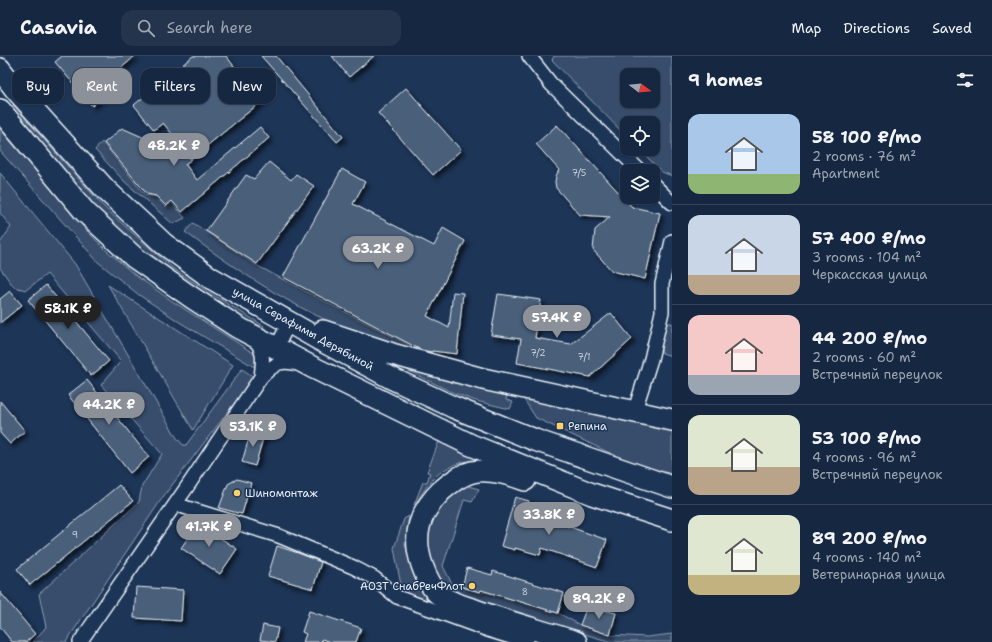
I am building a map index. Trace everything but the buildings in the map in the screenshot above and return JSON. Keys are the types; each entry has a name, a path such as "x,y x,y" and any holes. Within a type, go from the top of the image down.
{"main road":[{"name":"улица Серафимы Дерябиной","path":"0,69 16,90 106,190 164,244 212,278 291,324 393,379 453,407 535,440 672,488"},
{"path":"0,110 85,212 135,258 191,297 251,334 312,368 471,445 592,494 672,520"},
{"path":"291,324 326,332 392,354 482,379 672,420"},
{"path":"576,642 452,602 440,595 433,588 425,574 418,550 418,537 422,516 431,501 447,485 461,476 472,472 498,472 508,474 552,490 592,494"}],"street":[{"path":"529,56 551,84 633,164"},
{"path":"660,191 672,203"},
{"path":"634,413 651,359 662,312 662,284 672,241"},
{"path":"276,348 291,324"},
{"path":"251,334 259,344 262,351 263,360 261,377"},
{"path":"80,642 261,377 274,365 285,361 312,368"},
{"path":"176,503 184,507 279,536 353,567 374,578 397,597 488,630 527,642"}],"shaded area":[{"path":"554,56 672,56 672,176 662,172 660,170 660,164 654,164 646,156 660,156 660,116 620,116 620,130 552,60"},
{"path":"13,105 104,207 174,269 264,326 261,332 151,258 98,212 9,109"},
{"path":"0,129 87,231 106,250 135,275 172,301 258,356 256,368 181,323 139,295 98,262 0,151"},
{"path":"102,142 145,195 156,197 165,207 172,203 185,218 173,224 125,182 95,150"},
{"path":"0,173 75,264 177,438 183,445 186,445 242,369 254,377 163,497 66,642 33,642 46,627 39,594 139,502 142,486 162,454 101,385 121,361 47,274 26,290 14,287 0,268 0,243 11,227 0,213"},
{"path":"193,223 256,265 427,356 342,327 292,303 237,269 185,232"},
{"path":"108,285 233,365 193,430"},
{"path":"668,323 672,323 672,356 662,353 661,349 662,333"},
{"path":"390,362 507,394 506,400 513,402 510,409 476,401 454,393"},
{"path":"521,395 672,427 672,474 631,463 536,418"},
{"path":"441,436 491,459 467,461 445,469 433,479 414,505 423,482 427,482 430,473 427,472"},
{"path":"464,482 468,486 479,489 472,502 464,500 443,566 452,584 482,593 487,592 558,613 580,625 610,635 647,637 672,634 672,642 611,642 485,604 449,588 437,578 425,546 431,512"},
{"path":"409,516 405,544 412,570 427,594 447,606 429,603 402,591 394,548 404,519"}],"place":[{"name":"Репина","path":"560,426"},
{"name":"Шиномонтаж","path":"237,493"},
{"name":"АОЗТ СнабРечФлот","path":"472,586"}]}
